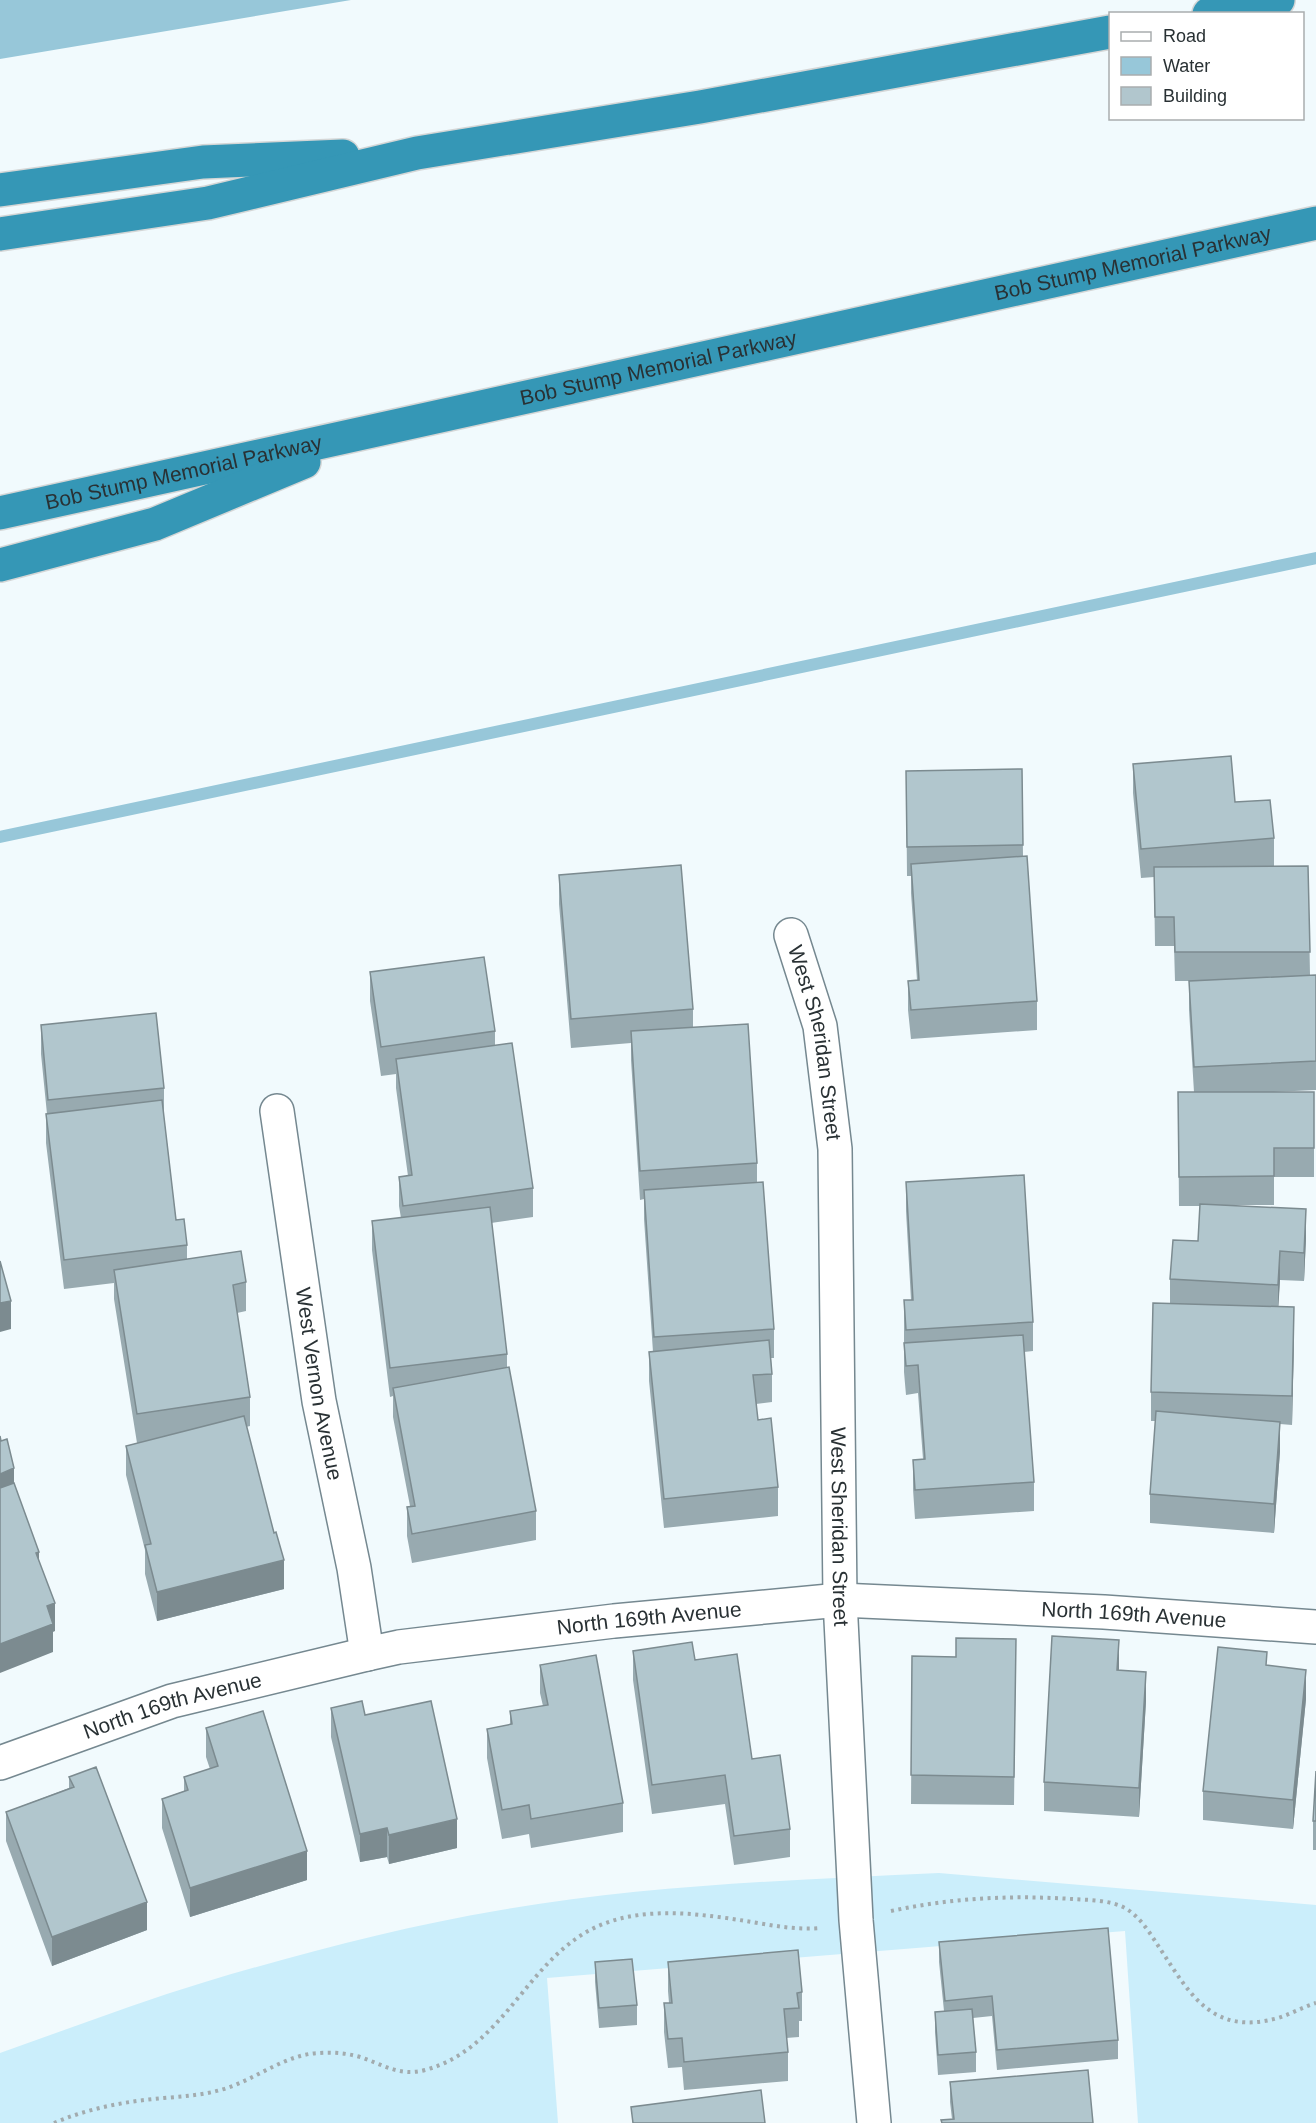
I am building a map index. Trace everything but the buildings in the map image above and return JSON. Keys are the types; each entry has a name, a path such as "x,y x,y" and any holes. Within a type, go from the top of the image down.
{"highway":[{"path":"1219,12 1278,0"},
{"path":"0,234 208,203 417,153 700,107 1109,32"},
{"path":"0,190 203,162 417,153"},
{"name":"Bob Stump Memorial Parkway","path":"0,513 1316,223"},
{"path":"0,565 155,524 380,431"}],"street":[{"name":"West Sheridan Street","path":"791,935 820,1026 835,1149 840,1600 856,1920 874,2123"},
{"name":"West Vernon Avenue","path":"277,1112 319,1401 354,1568 367,1654"},
{"name":"North 169th Avenue","path":"0,1763 172,1701 367,1654 399,1647 614,1621 840,1600 1104,1612 1316,1627"}],"path":[{"path":"54,2123 107,2106 211,2094 284,2062 315,2053 345,2053 399,2071 421,2071 438,2067 472,2048 561,1951 595,1928 630,1916 652,1914 710,1916 800,1929 831,1927 924,1905 979,1898 1018,1896 1088,1900 1125,1908 1145,1926 1195,1999 1218,2016 1230,2020 1261,2022 1279,2018 1316,2003"}],"shaded area":[{"path":"939,1873 1316,1905 1316,2123 1138,2123 1125,1931 547,1978 558,2123 0,2123 0,2053 179,1990 315,1951 464,1917 610,1895 720,1885"}],"water":[{"path":"0,0 351,0 0,59"}],"waterway":[{"path":"0,837 1316,558"}]}
